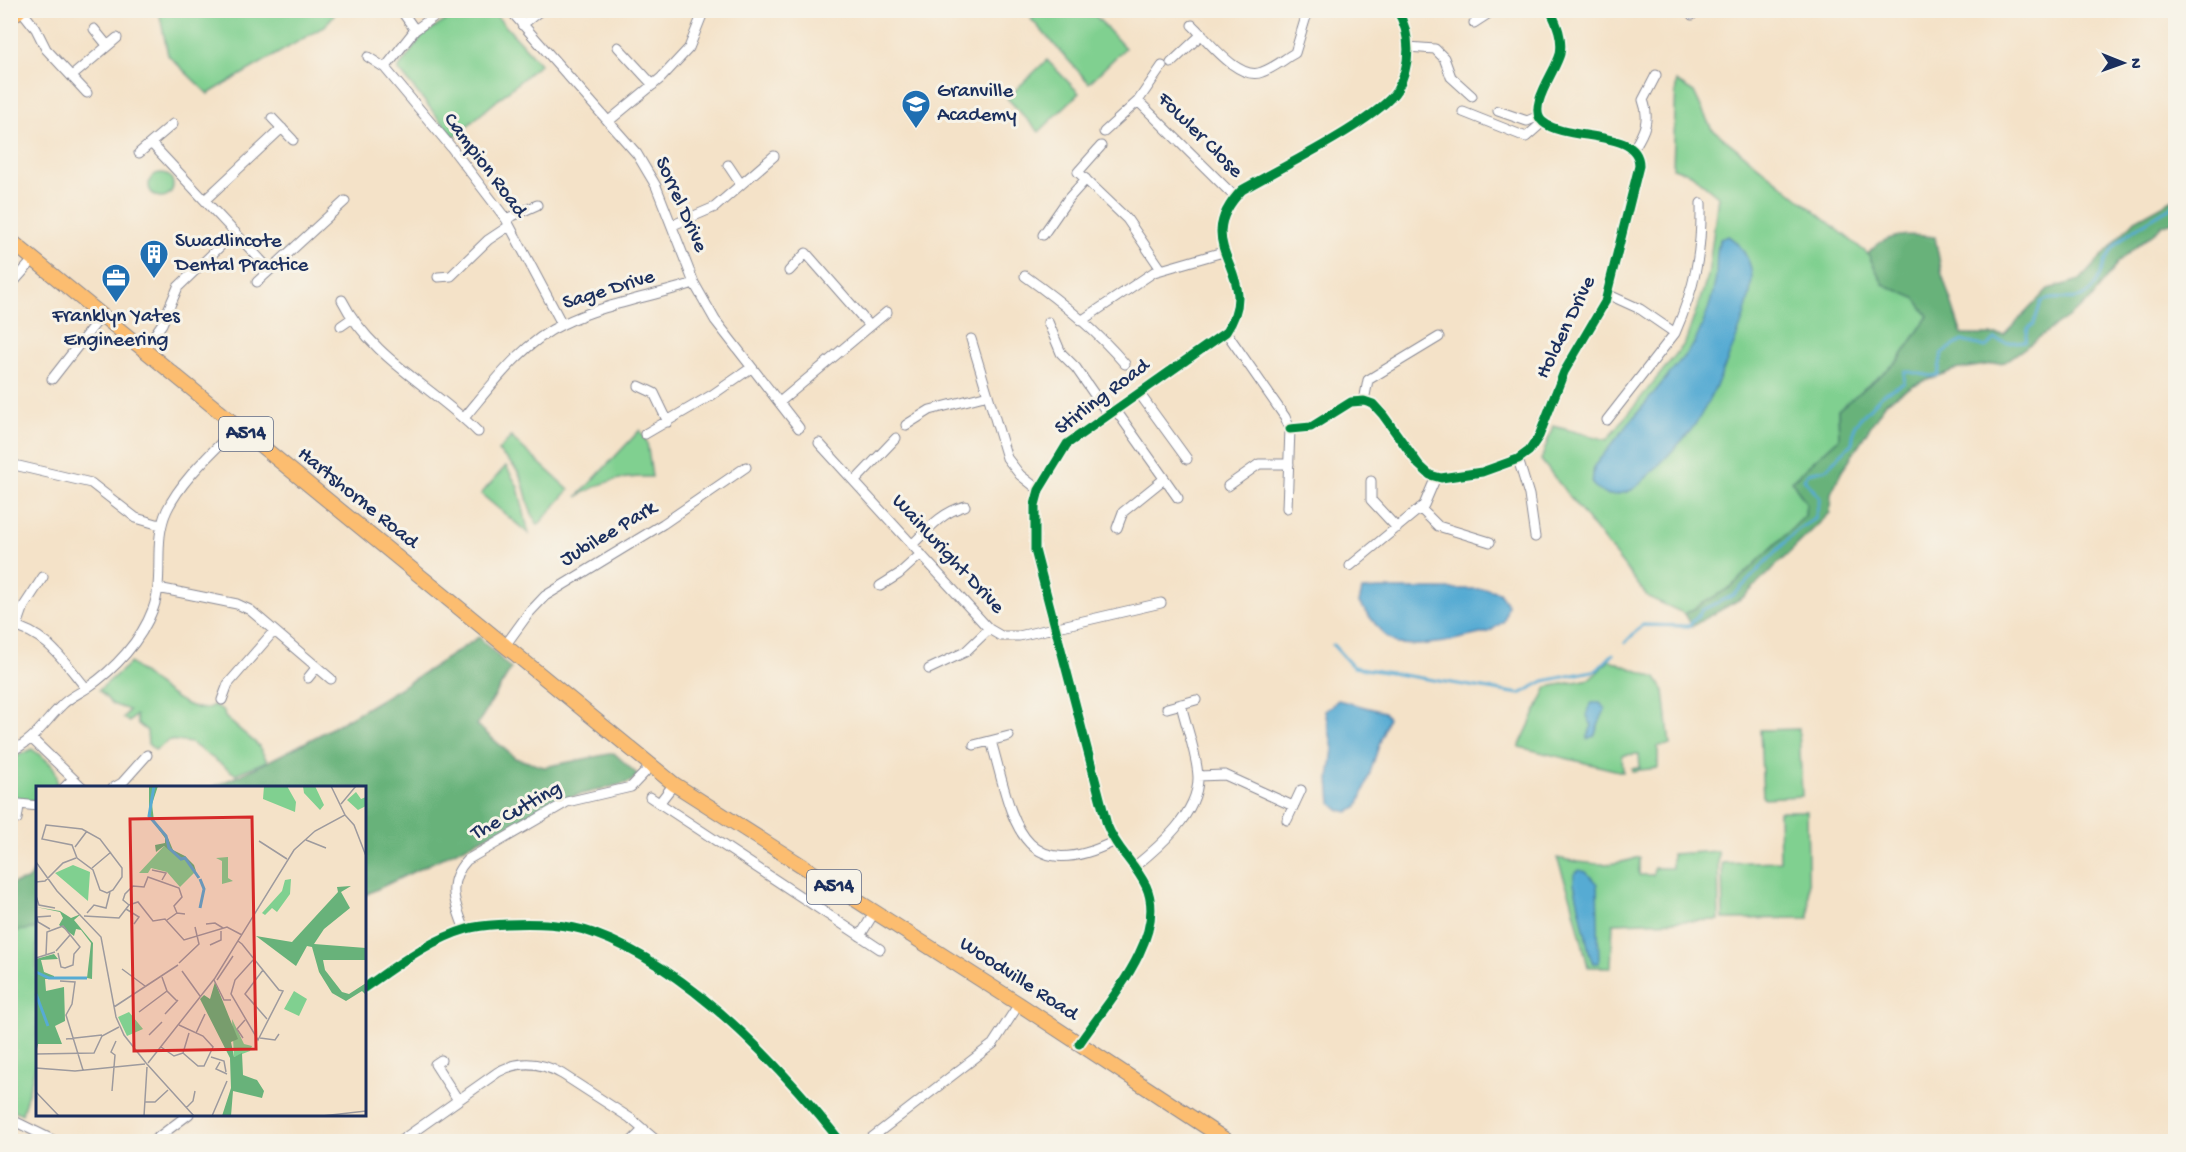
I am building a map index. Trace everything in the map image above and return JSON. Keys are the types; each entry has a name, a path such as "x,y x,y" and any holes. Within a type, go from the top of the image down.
{"highway":[{"path":"10,17 20,10"}],"main road":[{"name":"Hartshorne Road","path":"10,240 504,647 602,723 651,766"},
{"name":"Woodville Road","path":"651,766 674,784 1019,1004 1228,1142"}],"street":[{"path":"20,10 36,28 46,50 87,93"},
{"path":"400,10 415,30"},
{"path":"384,68 415,30 442,10"},
{"name":"Sorrel Drive","path":"510,10 610,120 637,154 656,186 694,283 715,320 751,368 781,401 799,428"},
{"path":"522,25 541,10"},
{"path":"610,120 653,85 689,48 704,10"},
{"path":"1192,25 1238,69 1249,75 1261,73 1295,53 1308,10"},
{"name":"Stirling Road","path":"1079,1044 1140,953 1149,933 1151,901 1134,867 1113,842 1035,550 1035,505 1039,489 1068,444 1226,332 1236,318 1240,300 1239,288 1223,252 1221,223 1227,206 1242,190 1370,116 1396,91 1408,63 1408,38 1397,10"},
{"path":"1474,23 1494,10"},
{"path":"1541,119 1537,107 1560,54 1558,25 1550,10"},
{"path":"94,29 107,45"},
{"name":"Fowler Close","path":"1104,132 1138,101 1166,65 1202,34"},
{"path":"72,76 117,38"},
{"path":"618,47 653,85"},
{"path":"1408,47 1435,49 1444,58 1451,77 1472,96"},
{"name":"Campion Road","path":"368,57 384,68 451,147 508,223 562,324"},
{"name":"Holden Drive","path":"1436,477 1460,477 1518,459 1529,451 1539,436 1564,372 1607,294 1639,166 1634,148 1647,122 1643,100 1656,75"},
{"name":"Fowler Close","path":"1138,101 1235,197"},
{"path":"1498,111 1527,121 1541,119 1562,130 1629,144 1634,148"},
{"path":"1463,112 1526,137 1541,119"},
{"path":"273,118 293,140"},
{"path":"139,153 173,124"},
{"path":"205,200 282,128"},
{"path":"151,144 270,270"},
{"path":"1101,146 1078,172 1127,219 1161,269"},
{"path":"673,225 715,207 740,183 774,156"},
{"path":"728,165 740,183"},
{"path":"1042,235 1086,179"},
{"path":"258,282 345,201"},
{"path":"1607,420 1675,333 1692,294 1699,264 1702,234 1701,203"},
{"path":"438,277 452,276 508,223 537,205"},
{"path":"144,350 162,324 178,287 236,232"},
{"path":"1081,321 1161,269 1223,252"},
{"path":"789,270 806,253 870,326"},
{"path":"10,286 34,259"},
{"path":"1026,276 1064,304 1105,340 1125,364"},
{"name":"Sage Drive","path":"464,418 502,373 534,343 562,324 616,304 694,283"},
{"path":"1607,294 1640,309 1675,333"},
{"path":"342,300 351,318 386,358 464,418 478,432"},
{"path":"781,401 887,312"},
{"path":"52,379 102,315"},
{"path":"341,326 351,318"},
{"path":"1048,322 1061,352 1112,412 1178,498"},
{"path":"1226,332 1285,417 1290,429 1287,508"},
{"path":"1364,401 1368,380 1439,337"},
{"path":"971,339 1007,458 1020,475 1039,489"},
{"path":"645,434 668,422 751,368"},
{"path":"639,386 654,393 668,422"},
{"name":"Stirling Road","path":"1139,393 1187,459"},
{"path":"906,425 930,410 988,395"},
{"path":"1290,429 1311,427 1351,402 1364,401 1372,404 1383,415 1419,465 1436,477 1430,493 1420,508 1350,566"},
{"path":"10,751 31,738 62,704 86,688 126,654 153,608 158,588 160,525 168,508 186,483 237,427"},
{"path":"855,481 896,438"},
{"name":"Wainwright Drive","path":"819,443 989,629 1001,636 1019,636 1161,603"},
{"path":"1518,459 1529,495 1535,537"},
{"path":"10,464 91,483 136,518 160,525"},
{"path":"1228,486 1259,464 1289,464"},
{"name":"Jubilee Park","path":"504,647 528,614 545,596 663,524 746,467"},
{"path":"1117,528 1123,512 1164,479"},
{"path":"1371,481 1371,500 1397,528"},
{"path":"912,545 936,521 953,509 965,506"},
{"path":"1420,508 1438,526 1490,542"},
{"path":"880,586 899,574 921,554"},
{"path":"43,577 14,626 37,635 55,651 86,688"},
{"path":"158,588 237,604 250,610 331,679"},
{"path":"929,669 965,652 989,629"},
{"path":"222,700 228,684 274,631"},
{"path":"308,678 316,668"},
{"path":"1167,708 1196,700"},
{"path":"1134,867 1161,844 1186,813 1197,786 1198,776 1180,704"},
{"path":"974,745 1009,735"},
{"path":"31,738 82,786"},
{"path":"991,741 1018,830 1031,844 1045,855 1063,859 1094,852 1113,842"},
{"path":"117,786 123,783 147,755"},
{"name":"The Cutting","path":"465,930 454,904 453,885 460,867 467,860 567,802 631,787 651,766"},
{"path":"1198,776 1225,775 1293,806"},
{"path":"66,786 73,779"},
{"path":"660,802 674,784"},
{"path":"1287,820 1301,790"},
{"path":"650,797 880,949"},
{"path":"17,819 15,805 36,806"},
{"path":"860,936 874,913"},
{"path":"366,987 419,951 465,930 517,924 556,925 591,932 639,956 695,995 747,1038 781,1072 841,1142"},
{"path":"866,1142 993,1044 1019,1004"},
{"path":"441,1060 435,1064 458,1100"},
{"path":"399,1142 506,1067 522,1064 541,1065 562,1074 644,1129 658,1142"},
{"path":"152,1142 186,1116"},
{"path":"10,1119 57,1142"},
{"path":"632,1142 644,1129"}],"green space":[{"path":"159,10 337,11 325,26 208,94 168,55"},
{"path":"460,11 492,11 540,64 454,137 398,69 422,36"},
{"path":"1039,11 1091,11 1125,48 1089,83 1031,19"},
{"path":"1047,60 1079,93 1039,132 1007,98"},
{"path":"1676,81 1694,92 1711,128 1868,254 1883,284 1915,298 1928,316 1899,360 1838,410 1839,438 1792,481 1806,503 1805,516 1731,587 1685,614 1648,597 1541,460 1553,426 1607,440 1685,343 1708,276 1718,196 1691,174 1673,168"},
{"path":"161,173 166,174 172,180 172,190 166,196 161,197 156,196 150,190 149,185 150,180 156,174"},
{"path":"2175,198 2175,221 2162,226 2118,262 2090,301 2005,362 1954,370 1914,385 1886,402 1842,471 1831,493 1830,513 1744,597 1692,626 1685,614 1731,587 1805,516 1806,503 1792,481 1839,438 1838,410 1899,360 1928,316 1915,298 1883,284 1868,254 1875,247 1898,236 1935,237 1942,274 1962,335 2004,335 2048,289 2080,280 2135,220"},
{"path":"640,430 647,442 652,477 631,477 613,481 595,487 577,497"},
{"path":"511,437 569,490 538,525 518,472 498,451"},
{"path":"506,466 518,487 529,534 481,494"},
{"path":"479,637 511,669 477,725 515,758 544,767 614,753 638,775 630,782 566,798 366,895 366,786 215,786 315,737 414,679"},
{"path":"1610,660 1656,678 1664,691 1670,745 1658,746 1658,768 1632,771 1632,768 1640,768 1639,754 1622,755 1623,772 1519,747 1547,687 1590,679"},
{"path":"130,663 183,702 205,709 213,705 224,711 225,717 258,745 267,761 235,774 191,743 170,740 155,750 148,744 147,731 137,723 136,715 129,722 123,718 129,710 112,704 99,690"},
{"path":"1799,729 1802,796 1763,798 1760,730"},
{"path":"32,749 54,769 56,786 36,786 36,800 20,802 11,798 10,759"},
{"path":"1779,811 1807,811 1809,918 1723,919 1722,863 1780,861"},
{"path":"1718,851 1719,920 1613,923 1611,967 1588,967 1571,898 1557,858 1608,864 1639,857 1639,875 1653,875 1654,868 1672,868 1672,854"},
{"path":"36,870 36,928 11,932 11,884 27,880"},
{"path":"36,928 36,1065 22,1114 11,1109 11,932"}],"water":[{"path":"1728,236 1748,259 1751,284 1740,327 1710,399 1691,430 1639,485 1619,494 1603,493 1592,484 1594,466 1694,344 1713,293 1718,244 1720,239"},
{"path":"1487,589 1499,592 1508,605 1504,621 1489,632 1445,642 1419,645 1397,644 1383,634 1359,603 1362,590"},
{"path":"1338,700 1384,712 1388,718 1357,808 1348,812 1339,810 1331,803 1329,779 1333,749 1325,711"},
{"path":"1592,703 1600,703 1605,709 1594,736 1587,739 1592,725 1587,711"},
{"path":"1579,870 1586,872 1597,884 1599,963 1593,963 1590,956 1574,883 1574,874"}],"waterway":[{"path":"1625,643 1642,625 1689,626 1702,610 1734,595 1797,530 1815,519 1820,498 1804,479 1808,473 1826,469 1852,443 1855,424 1884,393 1904,383 1905,371 1931,376 1938,375 1942,353 1962,341 1986,347 1995,339 2007,343 2026,341 2028,328 2034,324 2041,302 2086,295 2095,286 2114,247 2135,229 2176,204"},
{"path":"1333,645 1353,667 1520,694 1544,681 1597,670 1613,654"}],"cycle path":[{"path":"1079,1044 1131,969 1149,926 1151,906 1142,878 1115,841 1107,825 1035,550 1035,505 1039,490 1067,444 1226,332 1236,311 1238,293 1223,245 1221,229 1227,211 1242,190 1349,130 1387,102 1402,80 1407,60 1407,40 1397,10"},
{"path":"1290,429 1311,427 1351,402 1364,401 1373,404 1383,415 1419,465 1430,475 1441,478 1482,472 1518,459 1529,451 1539,436 1564,372 1605,302 1639,166 1636,154 1628,146 1600,137 1554,128 1543,122 1539,116 1540,99 1561,48 1559,31 1550,10"},
{"path":"366,987 426,947 472,928 487,925 540,924 562,925 593,933 663,969 697,994 760,1051 841,1142"}],"place":[{"name":"Granville Academy","path":"916,130"},
{"name":"Swadlincote Dental Practice","path":"154,280"},
{"name":"Franklyn Yates Engineering","path":"116,304"}]}
